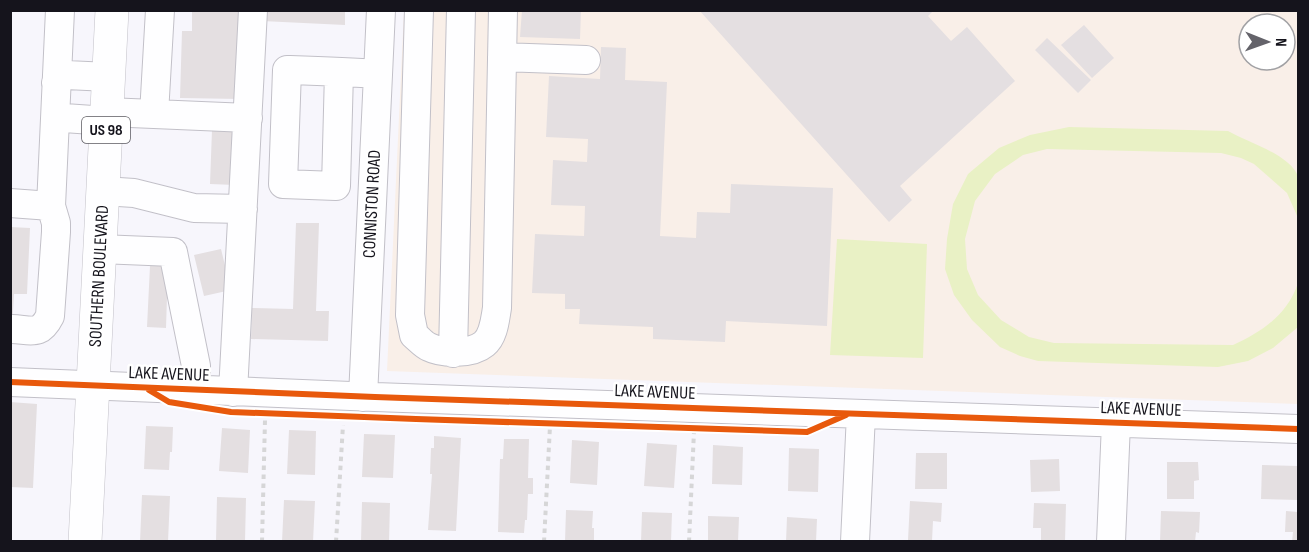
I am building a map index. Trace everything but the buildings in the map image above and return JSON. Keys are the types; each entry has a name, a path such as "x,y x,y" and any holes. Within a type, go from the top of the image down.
{"main road":[{"name":"SOUTHERN BOULEVARD","path":"85,542 112,10"}],"street":[{"path":"12,329 37,330 45,326 50,316 56,232 51,206 60,10"},
{"path":"154,114 160,10"},
{"path":"234,392 253,10"},
{"name":"CONNISTON ROAD","path":"363,397 381,10"},
{"path":"419,10 410,315 414,335 429,347 453,353 485,344 493,330 497,308 503,10"},
{"path":"453,353 461,10"},
{"path":"502,57 586,60"},
{"path":"339,72 378,74"},
{"path":"56,83 66,75 109,77"},
{"path":"55,121 64,118 154,114 248,118"},
{"path":"103,191 134,193 194,208 243,210"},
{"path":"10,203 51,206"},
{"path":"100,249 173,252 196,366 195,390"},
{"name":"LAKE AVENUE","path":"10,382 363,397 1299,429"},
{"path":"855,542 861,414"},
{"path":"1111,542 1116,423"}],"path":[{"path":"262,542 266,420"},
{"path":"542,423 551,425 544,542"},
{"path":"336,542 343,425"},
{"path":"686,428 696,430 689,542"}],"shaded area":[{"path":"404,11 1298,11 1298,404 387,371"}],"green space":[{"path":"1069,127 1228,131 1267,149 1293,168 1298,176 1299,184 1298,218 1287,193 1254,164 1221,153 1047,149 1023,155 995,174 975,201 965,239 967,269 978,295 1001,320 1029,337 1054,343 1233,345 1273,321 1288,304 1298,283 1298,327 1273,348 1248,361 1218,367 1038,361 1000,347 972,320 954,295 945,269 953,204 968,174 999,148 1030,135"},
{"path":"837,239 927,244 923,358 830,355"}],"cycle path":[{"path":"10,382 1298,429"},
{"path":"149,390 169,402 231,412 416,419 807,432 846,415"}]}
